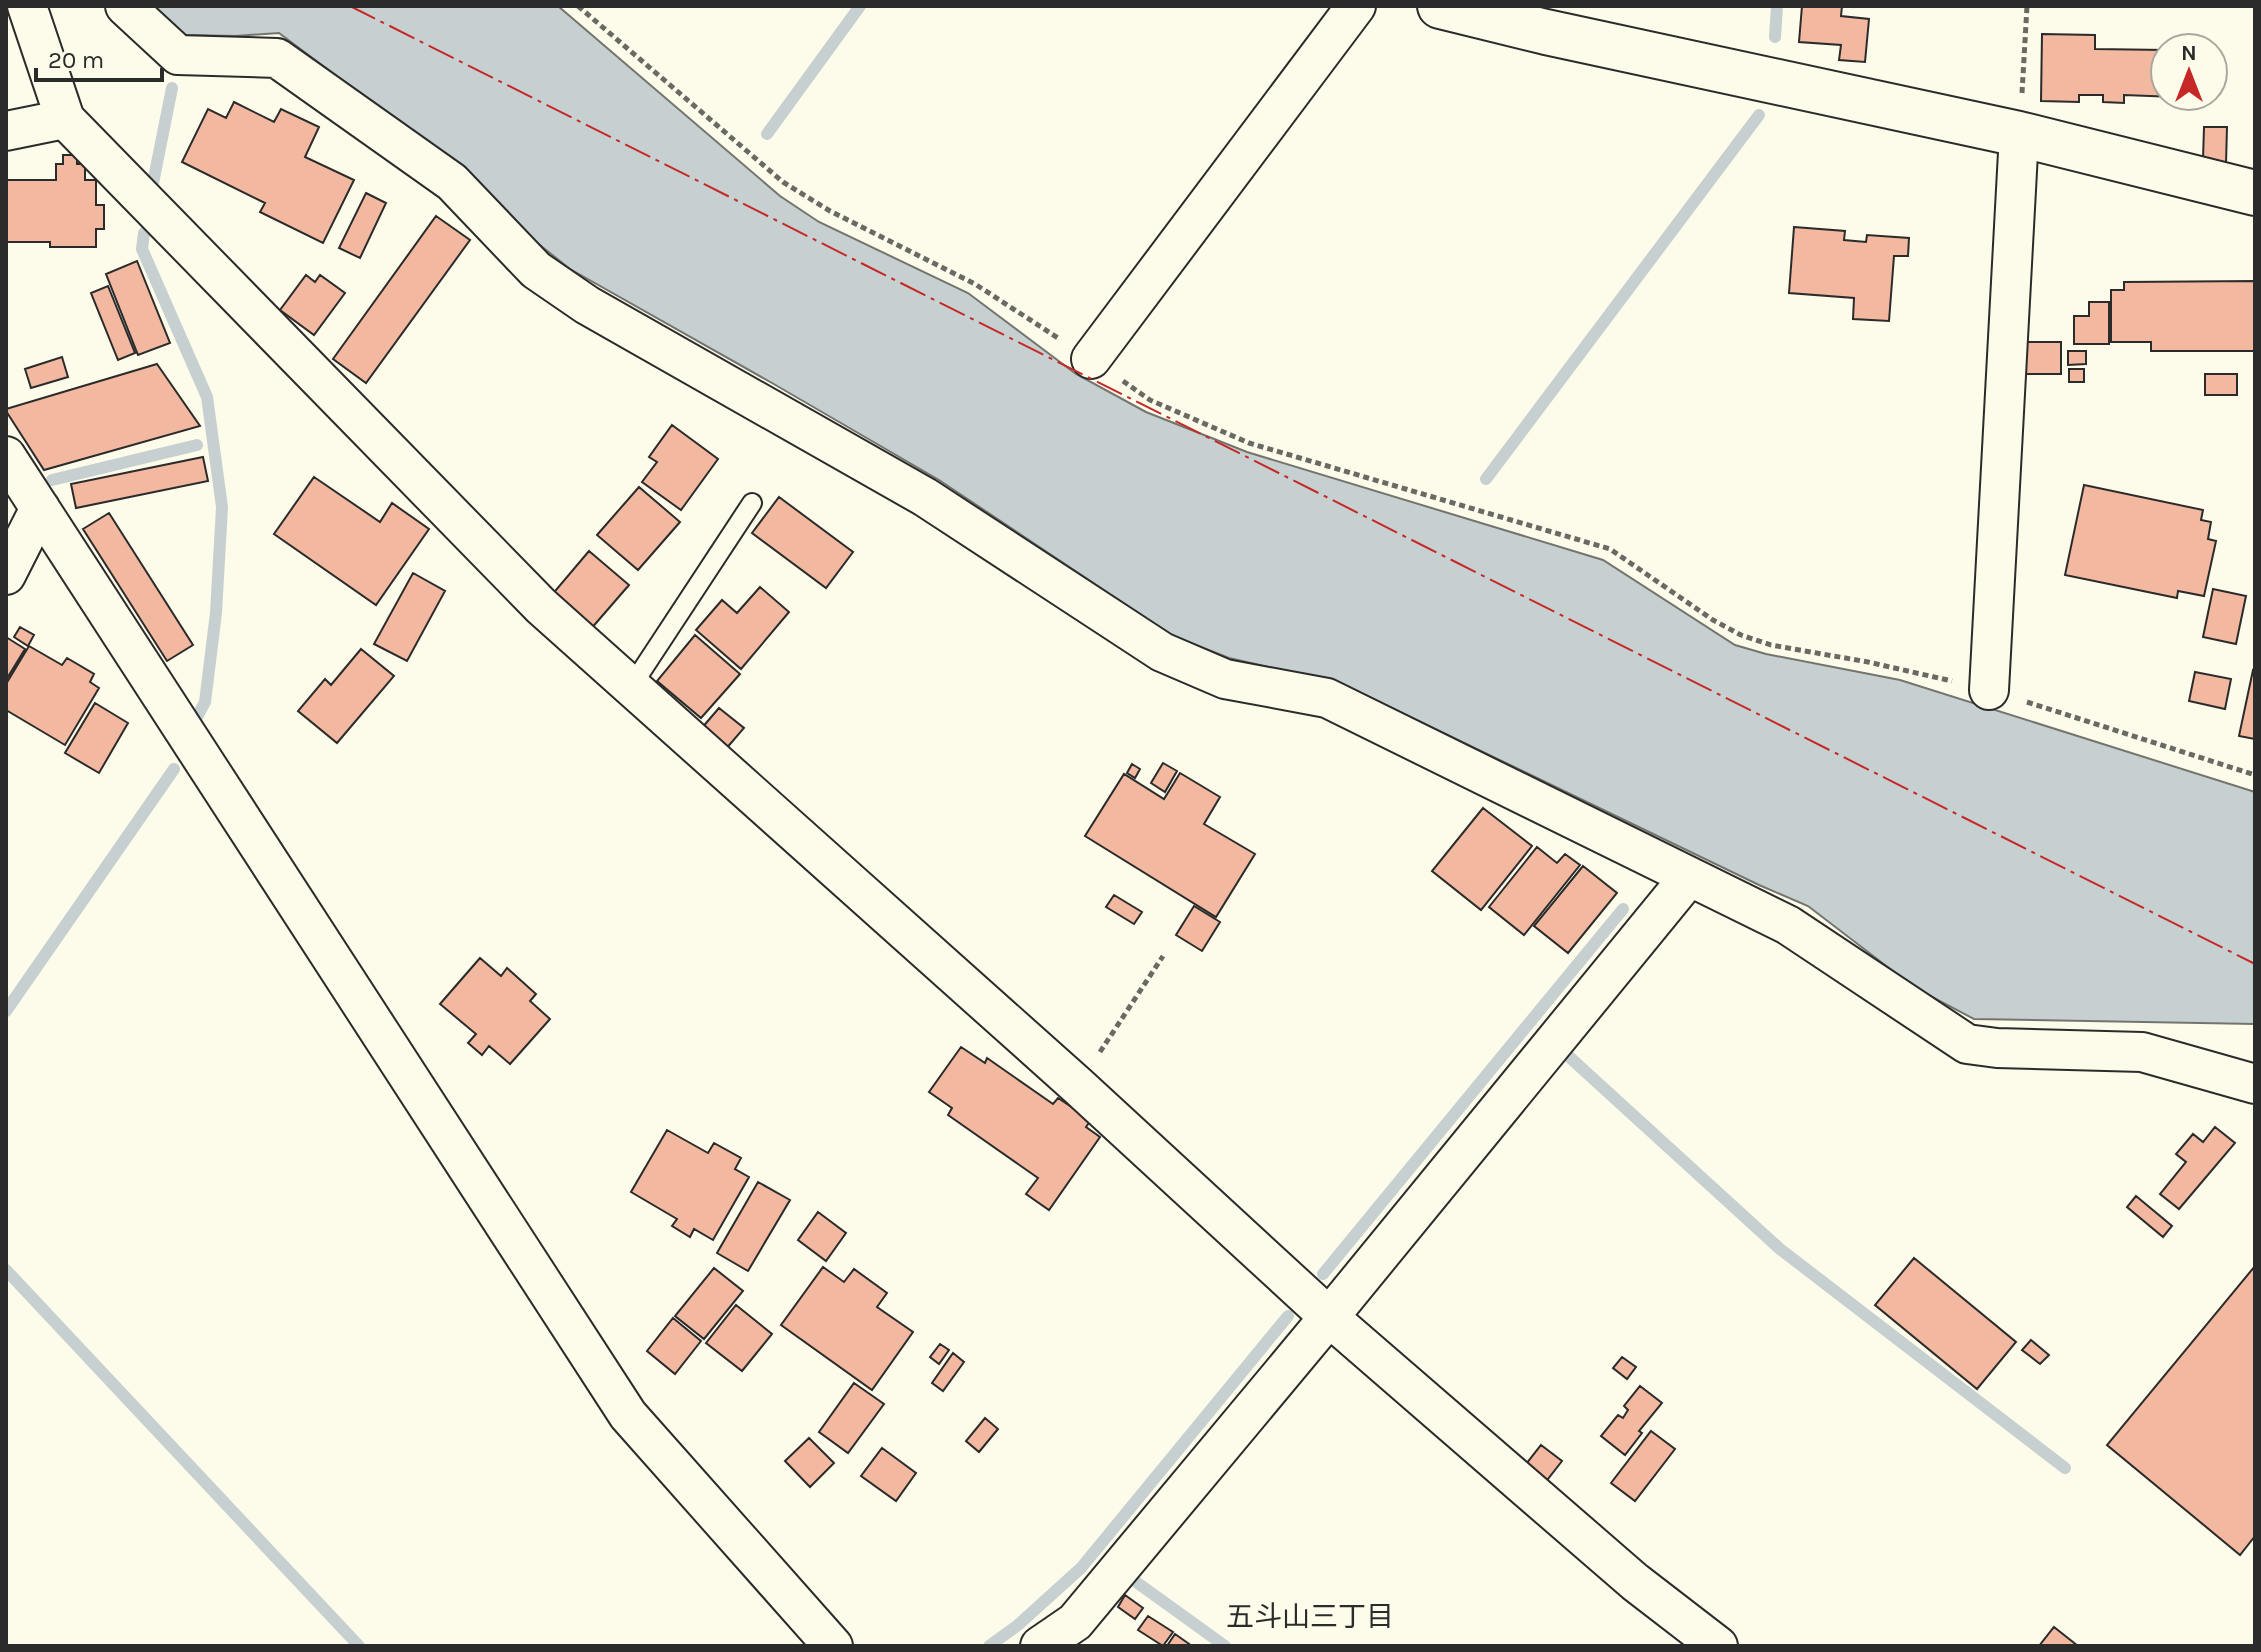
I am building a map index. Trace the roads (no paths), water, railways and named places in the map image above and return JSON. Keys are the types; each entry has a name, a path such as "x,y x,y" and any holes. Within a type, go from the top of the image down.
{"street":[{"path":"27,6 65,119 541,606 1078,1086 1329,1317 1635,1582 1718,1646"},
{"path":"125,6 178,55 277,58 452,182 548,279 587,305 925,497 1162,652 1225,679 1327,698 1788,925 1967,1044 1997,1048 2142,1052 2255,1084"},
{"path":"1091,359 1356,6"},
{"path":"1440,6 1546,32 2019,134 2255,193"},
{"path":"6,131 65,119"},
{"path":"1989,690 2019,134"},
{"path":"6,456 628,1415 833,1646"},
{"path":"6,575 40,508"},
{"path":"1040,1646 1075,1622 1689,877"}],"lane":[{"path":"631,687 752,503"}],"waterway":[{"path":"767,134 860,6"},
{"path":"1775,37 1777,6"},
{"path":"153,183 172,88"},
{"path":"1486,479 1759,115"},
{"path":"144,233 142,249 207,397 222,507 216,613 205,702 197,717"},
{"path":"52,480 197,445"},
{"path":"6,1011 174,769"},
{"path":"1323,1274 1623,909"},
{"path":"1565,1053 1780,1249 2065,1468"},
{"path":"6,1270 359,1646"},
{"path":"989,1646 1018,1625 1081,1568 1288,1316"},
{"path":"1132,1579 1225,1646"}],"district":[{"name":"五斗山三丁目","path":"1310,1616"}]}
